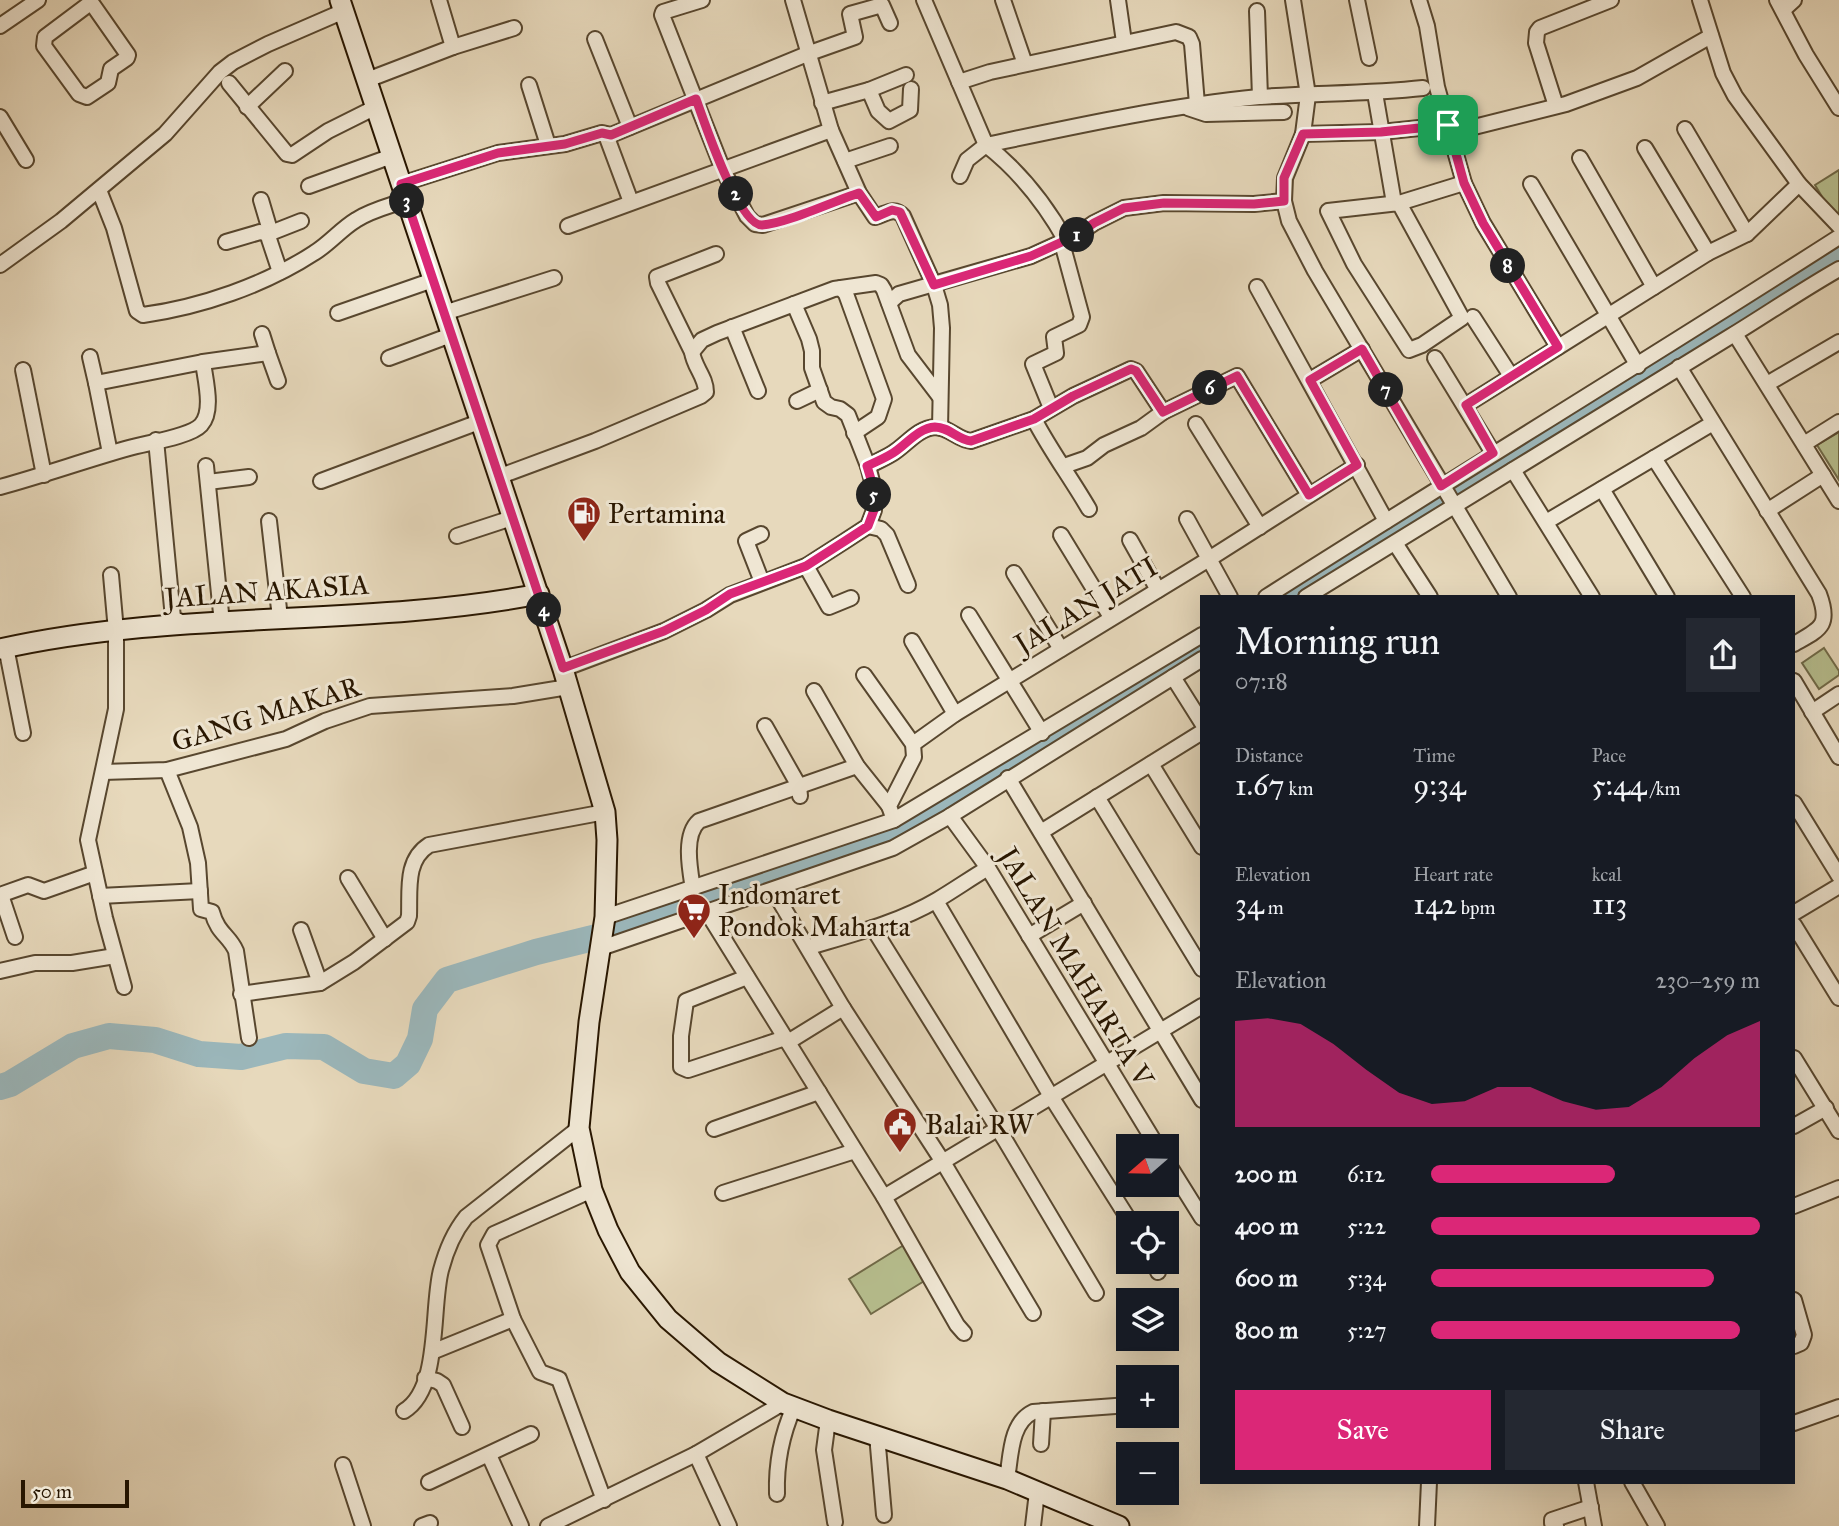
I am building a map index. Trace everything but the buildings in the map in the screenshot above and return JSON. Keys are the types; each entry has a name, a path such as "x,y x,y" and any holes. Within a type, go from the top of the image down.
{"main road":[{"path":"342,6 479,422 539,594 605,812 607,840 603,934 589,1022 579,1128 592,1190 607,1230 630,1272 668,1319 718,1362 788,1405 1007,1479 1119,1526"},
{"name":"JALAN AKASIA","path":"3,648 116,631 279,618 448,609 539,594"}],"street":[{"path":"0,26 38,0"},
{"path":"439,0 453,47"},
{"path":"702,0 663,12 662,15 723,170 747,216 755,224 763,225 859,193"},
{"path":"924,0 986,145 1005,159 1056,222 1064,242 1082,317 1079,325 1054,337 1055,353 1033,364 1051,408"},
{"path":"1003,0 1025,64"},
{"path":"1118,0 1124,42"},
{"path":"1293,0 1308,95 1303,134 1284,178 1284,201 1289,221 1298,241 1508,595"},
{"path":"1357,0 1369,58"},
{"path":"1419,0 1427,26 1437,87 1464,183 1483,223 1558,347"},
{"path":"1556,106 1536,43 1536,32 1540,28 1611,0"},
{"path":"1700,0 1723,73 1735,96 1799,184 1839,226"},
{"path":"1794,0 1780,5 1805,55 1838,104"},
{"path":"797,1 807,54 822,103 859,193 876,217 892,210 900,212 934,285 942,316 940,428"},
{"path":"81,4 93,5 128,55 111,69 108,83 87,97 79,94 44,46 45,37 81,4"},
{"path":"99,190 114,229 137,312 143,315 180,308 280,272 316,252 358,219 403,192 498,153 565,144 630,127 855,37 850,14 882,5 890,23"},
{"path":"0,265 99,190 165,134 220,72 233,62 342,6"},
{"path":"1257,11 1260,97"},
{"path":"367,80 453,47 514,28"},
{"path":"959,82 1025,64 1176,32 1189,37 1196,69 1190,106"},
{"path":"1303,134 1449,129 1556,106 1637,78 1711,36"},
{"path":"595,39 630,127"},
{"path":"247,107 285,71"},
{"path":"822,103 869,90 909,82 910,110 889,121 878,111 869,90"},
{"path":"229,83 287,154 292,155 328,131 376,107"},
{"path":"529,85 548,145"},
{"path":"960,176 967,160 986,145 1190,106 1260,97 1375,93 1423,88"},
{"path":"1375,93 1396,203 1462,318 1409,351 1354,264 1328,211 1396,203 1464,183"},
{"path":"1190,106 1206,114 1284,111"},
{"path":"0,117 26,160"},
{"path":"1685,129 1747,234"},
{"path":"568,226 831,130"},
{"path":"606,135 631,202"},
{"path":"845,161 890,146"},
{"path":"1645,148 1708,253"},
{"path":"309,186 392,156"},
{"path":"1580,158 1654,287"},
{"path":"1531,184 1638,366"},
{"path":"1466,405 1708,253 1747,234 1799,184"},
{"path":"261,201 280,272"},
{"path":"889,303 899,294 1031,256 1064,242 1124,208 1164,203 1254,204 1284,201"},
{"path":"226,242 260,232 268,233 302,221"},
{"path":"1309,595 1395,543 1449,498 1493,453 1638,366 1839,237"},
{"path":"498,477 595,442 706,392 692,352 657,282 657,277 716,254"},
{"path":"1269,595 1386,521 1449,498 1513,470 1839,269"},
{"path":"444,313 554,278"},
{"path":"338,313 433,280"},
{"path":"692,352 702,340 732,327 841,288 876,283 881,285 889,303 908,355 940,397"},
{"path":"1257,287 1386,521"},
{"path":"841,288 850,304 884,399 878,417 854,433"},
{"path":"794,304 810,339 811,368 824,402 848,415 867,466 874,489 874,510 868,526 881,529 887,536 908,585"},
{"path":"1473,317 1511,376"},
{"path":"732,327 758,391"},
{"path":"262,334 278,381"},
{"path":"1735,334 1839,501"},
{"path":"389,358 451,335"},
{"path":"1767,384 1839,342"},
{"path":"1310,380 1362,349"},
{"path":"96,383 203,362 268,353"},
{"path":"90,357 110,453"},
{"path":"1435,358 1493,453"},
{"path":"0,487 183,434 201,425 206,415 207,402 203,362"},
{"path":"1679,367 1819,594 1825,615 1823,624 1795,643"},
{"path":"867,466 892,454 914,436 933,427 952,432 962,440 971,441 1034,419 1131,369 1136,371 1163,412"},
{"path":"23,370 44,475"},
{"path":"1064,466 1087,458 1104,445 1141,428 1163,412 1237,376 1309,495"},
{"path":"797,401 820,390"},
{"path":"1034,419 1088,509"},
{"path":"321,481 479,422"},
{"path":"1804,444 1839,422"},
{"path":"1546,522 1713,423"},
{"path":"1196,424 1260,527"},
{"path":"156,440 173,618 187,625"},
{"path":"1654,458 1742,595"},
{"name":"JALAN JATI","path":"913,744 955,714 1357,465"},
{"path":"206,466 222,623"},
{"path":"1513,470 1591,595"},
{"path":"1767,511 1824,475"},
{"path":"208,482 249,477"},
{"path":"1602,489 1666,595"},
{"path":"457,536 512,518"},
{"path":"1187,519 1229,595"},
{"path":"269,522 279,618"},
{"name":"GANG MAKAR","path":"103,772 167,770 286,739 325,721 370,706 513,696 566,678 706,610 730,594 806,566 868,526"},
{"path":"761,534 746,541 762,582"},
{"path":"1061,535 1111,617"},
{"path":"1129,540 1158,590"},
{"path":"1395,543 1426,595"},
{"path":"806,566 829,607 851,598"},
{"path":"1014,573 1061,649"},
{"path":"111,575 116,631 116,709 88,840 124,987"},
{"path":"969,614 1042,733"},
{"path":"603,934 693,889 891,813 1042,733 1200,636"},
{"path":"912,640 955,714"},
{"path":"3,648 23,733"},
{"path":"603,934 707,912 886,851 950,816 1200,660"},
{"path":"864,675 913,744 914,757 901,780 891,813"},
{"path":"1173,677 1200,720"},
{"path":"1795,683 1839,757"},
{"path":"814,691 857,766 891,813"},
{"path":"1812,712 1839,694"},
{"path":"765,726 800,791"},
{"path":"1041,832 1200,733"},
{"path":"1151,764 1200,844"},
{"path":"693,889 690,851 691,831 695,824 800,791 857,766"},
{"path":"167,770 190,827 198,863 201,909 212,912 216,926 236,951 249,1038"},
{"path":"1008,779 1200,1097"},
{"path":"1097,797 1200,966"},
{"path":"1795,805 1839,876"},
{"path":"242,994 320,983 407,922 410,916 412,864 419,852 429,845 605,812"},
{"name":"JALAN MAHARTA V","path":"950,816 988,867 1150,1134"},
{"path":"809,947 873,928 936,901 988,867"},
{"path":"15,937 1,895 31,884 44,891 95,873"},
{"path":"348,878 385,939"},
{"path":"1795,912 1839,886"},
{"path":"773,890 843,1008 943,1162 1033,1313"},
{"path":"100,896 200,891"},
{"path":"936,901 1052,1098 1123,1211"},
{"path":"1029,936 1084,903"},
{"path":"707,912 884,1197 964,1333"},
{"path":"1795,927 1839,998"},
{"path":"873,928 1096,1293"},
{"path":"301,930 320,983"},
{"path":"0,971 35,963 72,963 116,956"},
{"path":"747,977 686,1001 681,1036 681,1067 688,1070 786,1040 843,1008"},
{"path":"884,1197 1200,1007"},
{"path":"1795,1060 1837,1124"},
{"path":"714,1129 819,1093"},
{"path":"1795,1125 1826,1108"},
{"path":"404,1412 416,1402 425,1378 432,1352 441,1270 457,1227 579,1128"},
{"path":"723,1193 855,1151"},
{"path":"1180,1183 1200,1215"},
{"path":"1795,1206 1839,1188"},
{"path":"592,1190 494,1234 488,1245 513,1320 536,1367 543,1374 555,1377 559,1383 604,1500"},
{"path":"1795,1304 1804,1335 1801,1343 1795,1346"},
{"path":"432,1352 513,1320"},
{"path":"425,1378 443,1385 462,1427"},
{"path":"548,1526 567,1522 604,1500 788,1405"},
{"path":"777,1494 776,1468 788,1405"},
{"path":"1007,1479 1017,1426 1024,1416 1033,1412 1116,1406"},
{"path":"1795,1423 1839,1407"},
{"path":"1041,1444 1043,1411"},
{"path":"828,1420 824,1450 835,1522"},
{"path":"429,1482 531,1434"},
{"path":"877,1434 884,1515"},
{"path":"696,1454 729,1526"},
{"path":"489,1455 521,1526"},
{"path":"343,1465 363,1526"},
{"path":"1427,1526 1429,1484"},
{"path":"1586,1484 1594,1526"},
{"path":"1633,1484 1657,1526"},
{"path":"1032,1526 1037,1492"},
{"path":"1556,1526 1552,1520 1591,1507"}],"green space":[{"path":"1839,170 1839,225 1815,185"},
{"path":"1839,432 1839,480 1817,445"},
{"path":"1824,648 1839,675 1819,689 1802,663"},
{"path":"907,1243 929,1278 871,1314 849,1279"}],"waterway":[{"path":"1292,595 1839,255"},
{"path":"0,1087 10,1084 73,1046 109,1036 155,1040 199,1054 241,1057 286,1046 324,1047 364,1071 394,1076 408,1064 420,1039 425,1009 447,980 536,952 638,927 895,837 1200,650"}],"place":[{"name":"Pertamina","path":"584,543"},
{"name":"Indomaret Pondok Maharta","path":"694,940"},
{"name":"Balai RW","path":"900,1154"}],"route":[{"path":"696,99 723,170 747,216 755,224 763,225 790,217 859,193 876,217 892,210 900,212 934,285 1031,256 1075,236 1124,208 1164,203 1254,204 1284,201 1284,178 1303,134 1381,132 1448,125 1464,183 1483,223 1558,347 1466,405 1493,453 1441,486 1362,349 1310,380 1357,465 1309,495 1237,376 1163,412 1136,371 1131,369 1073,396 1034,419 971,441 962,440 952,432 933,427 914,436 892,454 867,466 874,489 874,510 868,526 806,566 730,594 706,610 664,631 563,668 401,184 498,153 556,146 602,133 611,135 696,99"}]}
